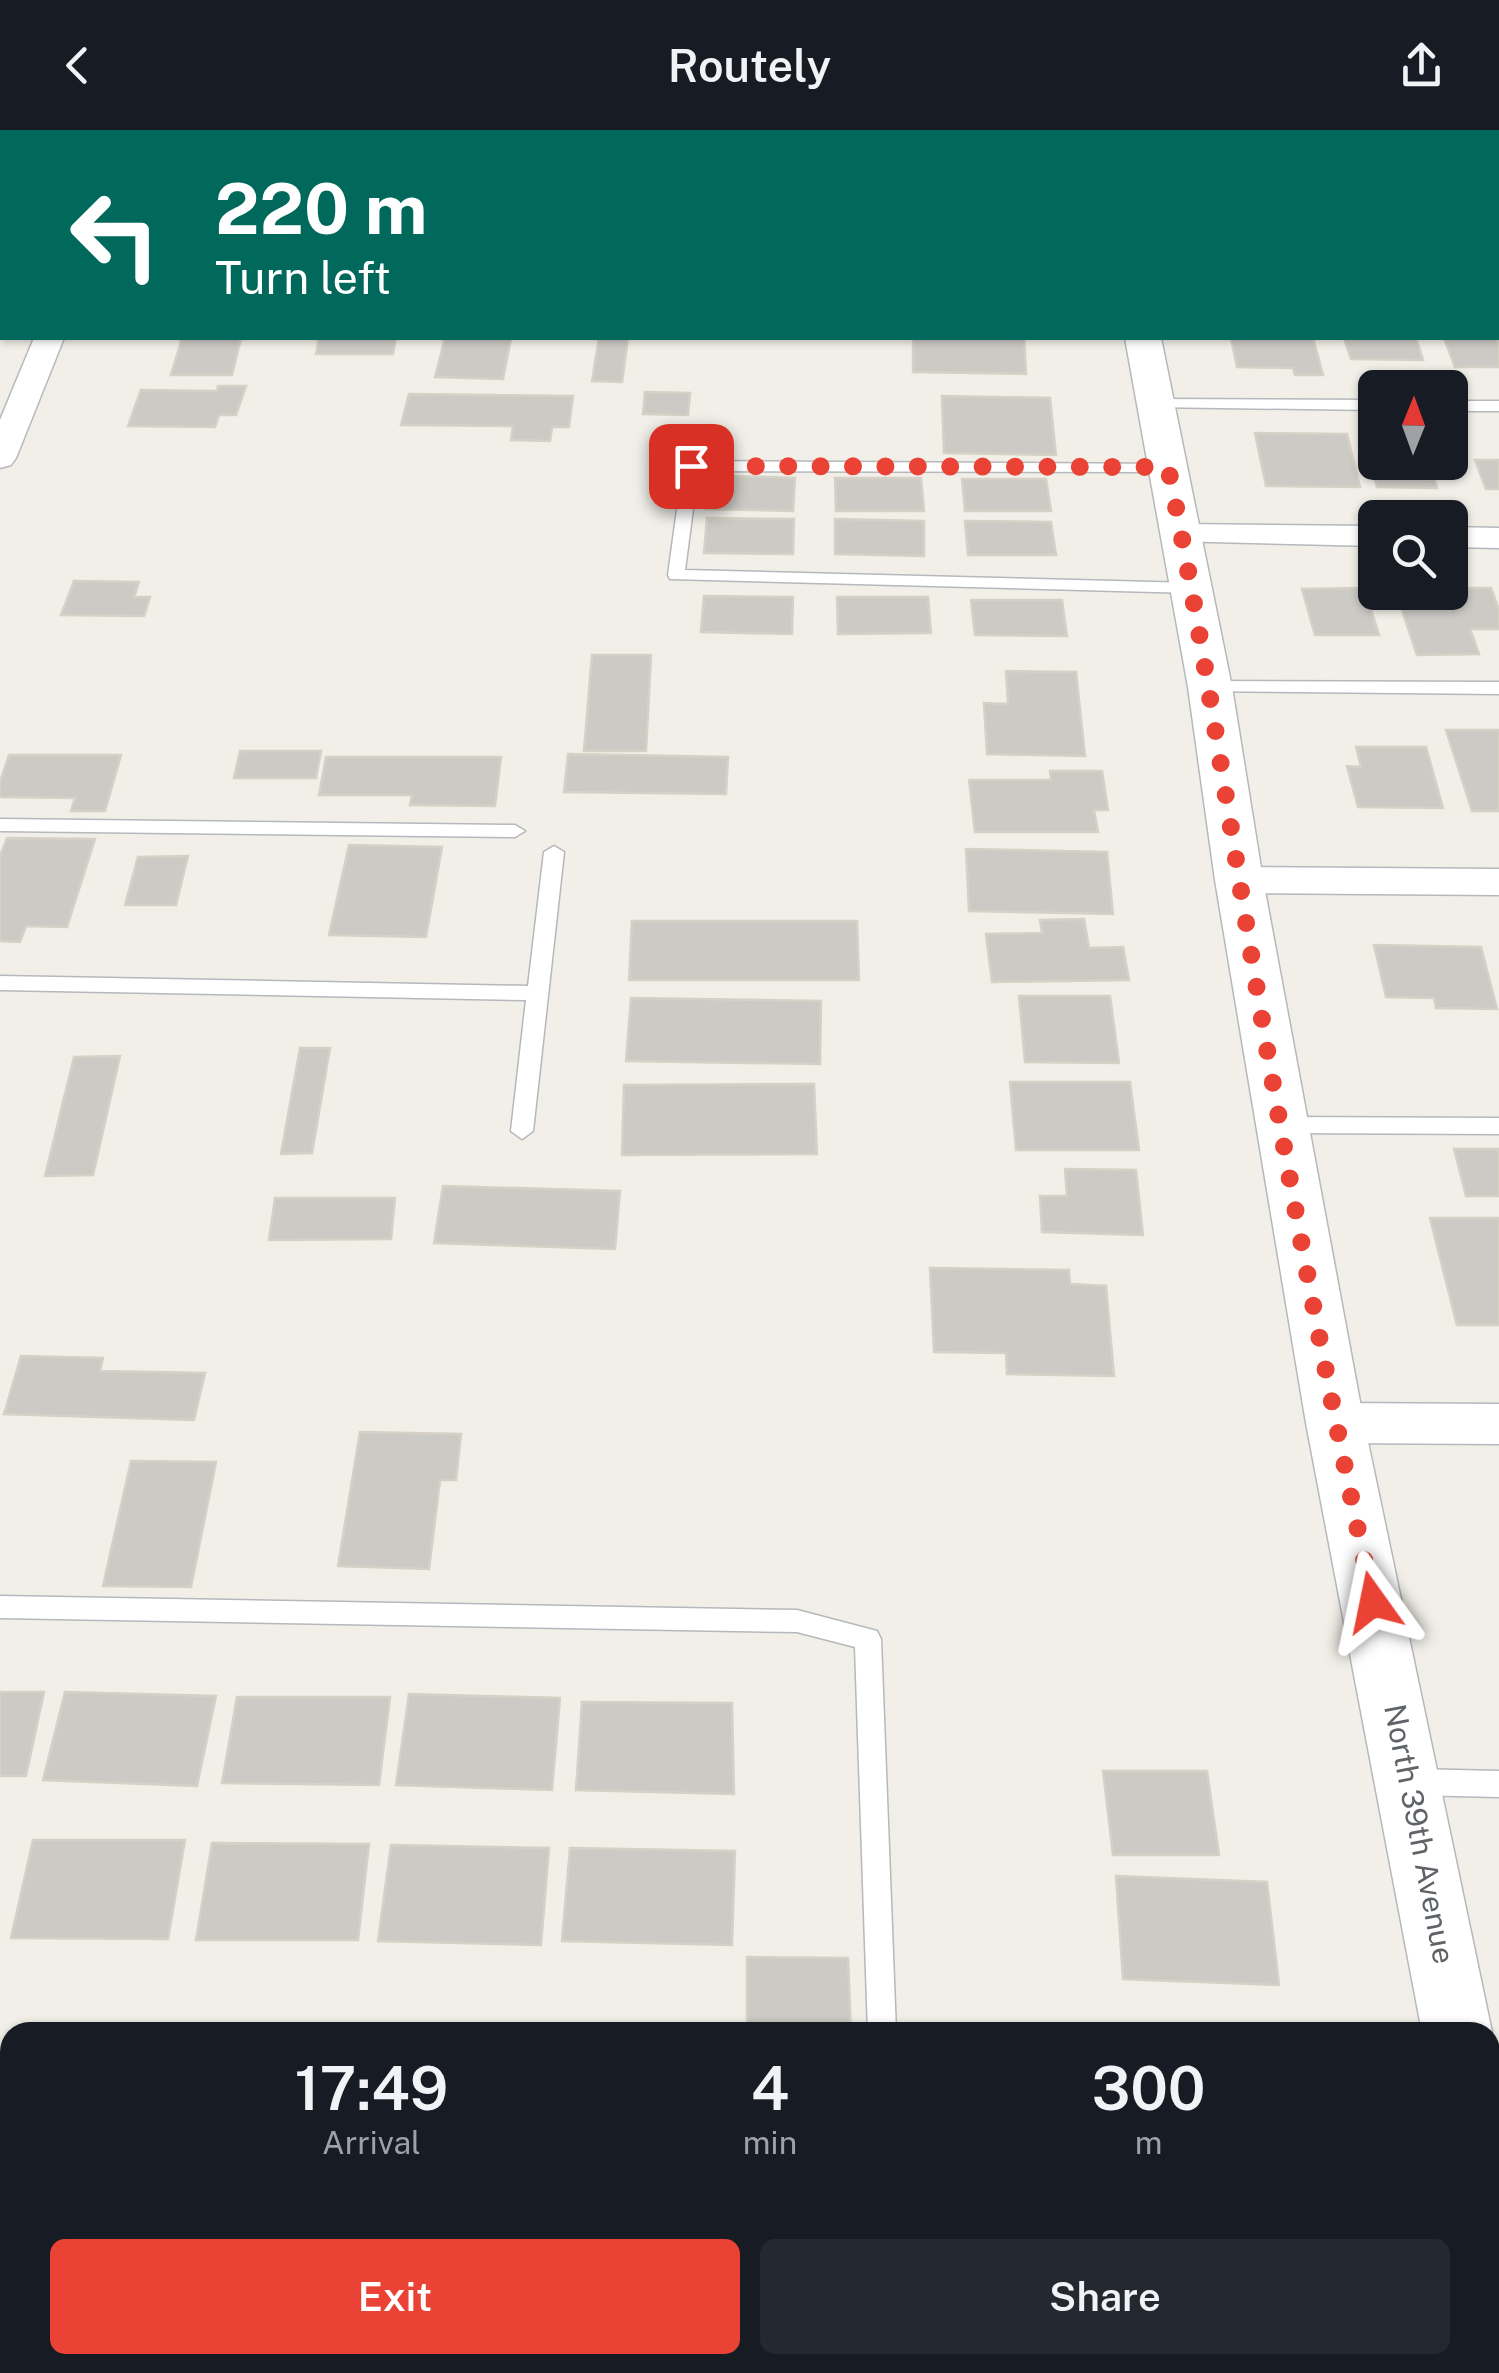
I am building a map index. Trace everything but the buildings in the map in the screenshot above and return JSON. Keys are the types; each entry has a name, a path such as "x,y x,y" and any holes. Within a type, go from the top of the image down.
{"street":[{"path":"0,458 48,340"},
{"name":"North 39th Avenue","path":"1143,340 1210,686 1239,880 1336,1423 1455,2022"},
{"path":"1182,534 1358,536"},
{"path":"1468,537 1499,538"},
{"path":"1239,880 1499,882"},
{"path":"1336,1423 1499,1424"}],"lane":[{"path":"1155,404 1358,405"},
{"path":"1468,406 1499,406"},
{"path":"1168,467 691,466 676,576 1192,588"},
{"path":"1210,686 1499,688"},
{"path":"0,824 515,830"},
{"path":"522,1131 554,852"},
{"path":"0,983 537,993"},
{"path":"1282,1125 1499,1126"},
{"path":"0,1607 797,1621 868,1639 882,2022"},
{"path":"1410,1782 1499,1784"}],"route":[{"path":"691,466 1168,467 1210,686 1239,880 1329,1386 1373,1602"}]}
